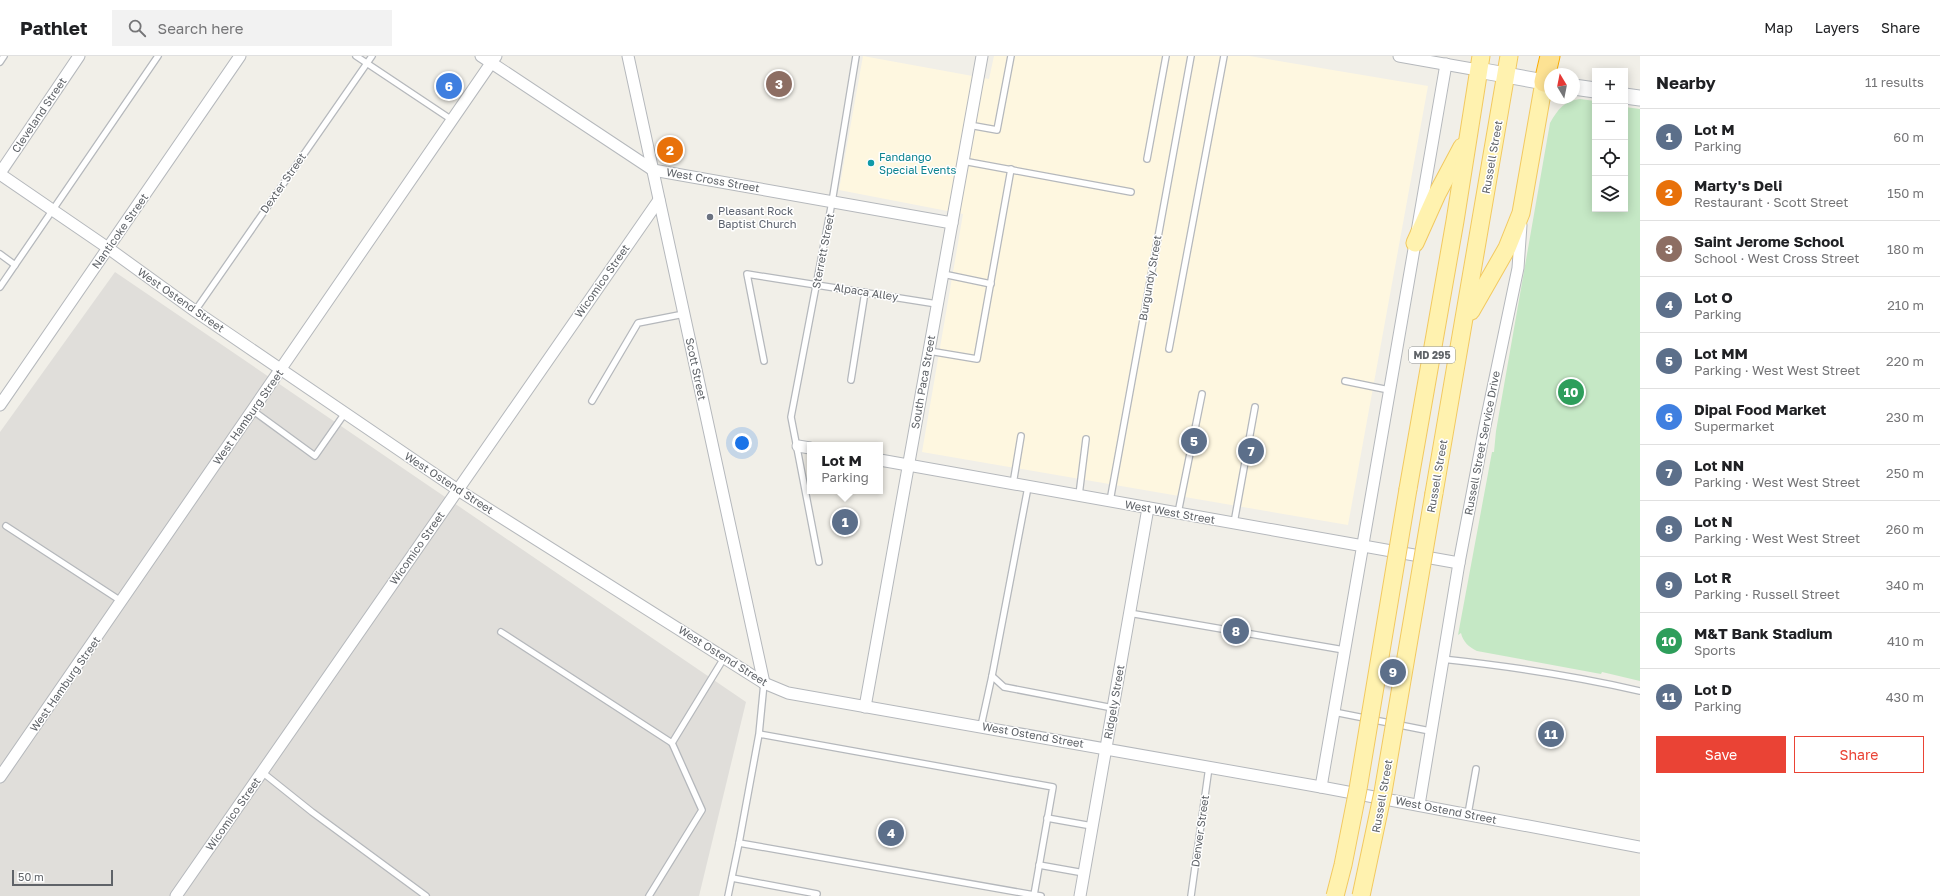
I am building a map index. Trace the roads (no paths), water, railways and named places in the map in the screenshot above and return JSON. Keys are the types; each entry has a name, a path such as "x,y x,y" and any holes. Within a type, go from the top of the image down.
{"highway":[{"path":"1549,68 1550,56"}],"main road":[{"name":"Russell Street","path":"1361,896 1383,792 1509,56"},
{"name":"MD 295","path":"1334,896 1343,865 1358,788 1480,63"},
{"name":"Russell Street Service Drive","path":"1521,213 1544,97"},
{"path":"1415,243 1437,194 1468,136"},
{"path":"1464,323 1507,248 1521,213"}],"street":[{"name":"Cleveland Street","path":"0,174 79,56"},
{"name":"Nanticoke Street","path":"0,405 240,56"},
{"name":"West Cross Street","path":"481,56 492,58 652,170 952,223"},
{"name":"Scott Street","path":"628,56 764,683"},
{"name":"South Paca Street","path":"865,707 982,56"},
{"path":"1398,56 1446,64 1480,63 1506,75 1544,81"},
{"name":"West Hamburg Street","path":"0,778 452,120 492,58"},
{"path":"1321,787 1446,64"},
{"path":"1580,88 1592,90"},
{"path":"1628,96 1640,98"},
{"name":"West Ostend Street","path":"0,174 108,248 280,370 458,490 764,683 788,693 1209,766 1640,847"},
{"name":"Wicomico Street","path":"176,896 659,200"},
{"name":"Russell Street Service Drive","path":"1418,805 1459,563 1485,426 1518,268 1521,213"},
{"path":"798,446 807,448"},
{"name":"West West Street","path":"883,461 1459,563"},
{"name":"Ridgely Street","path":"1080,896 1148,508"}],"lane":[{"path":"0,62 4,56"},
{"path":"0,287 158,56"},
{"path":"356,56 452,120"},
{"name":"Dexter Street","path":"195,311 372,56"},
{"name":"Sterrett Street","path":"819,562 792,417 832,202 856,56"},
{"path":"969,125 997,130 1011,56"},
{"path":"1147,159 1166,56"},
{"name":"Burgundy Street","path":"1110,501 1191,56"},
{"path":"1169,349 1224,56"},
{"path":"963,161 1131,192"},
{"path":"929,351 977,359 1011,170"},
{"path":"0,254 15,265"},
{"name":"Alpaca Alley","path":"764,361 747,274 937,304"},
{"path":"943,274 990,284"},
{"path":"851,380 865,292"},
{"path":"592,401 638,323 684,314"},
{"path":"1345,381 1389,390"},
{"path":"1178,513 1202,394"},
{"path":"1234,523 1255,407"},
{"path":"252,410 316,456 345,413"},
{"path":"1013,484 1021,436"},
{"path":"1079,495 1086,440"},
{"path":"981,726 1028,487"},
{"path":"6,526 121,601"},
{"path":"1129,613 1344,650"},
{"path":"501,632 672,743 702,810 649,896"},
{"path":"672,743 724,658"},
{"path":"1442,659 1492,665 1612,685 1640,692"},
{"path":"992,676 996,677 1004,687 1113,708"},
{"path":"728,896 759,734 764,683"},
{"path":"1334,712 1430,731"},
{"path":"759,734 1053,787 1034,895"},
{"name":"Denver Street","path":"1191,896 1209,766"},
{"path":"1468,814 1476,769"},
{"path":"262,772 312,812 426,896"},
{"path":"1047,818 1092,826"},
{"path":"739,843 1041,896"},
{"path":"1039,865 1084,873"},
{"path":"732,878 817,894 814,896"}],"place":[{"name":"Saint Jerome School","path":"779,84"},
{"name":"Dipal Food Market","path":"449,86"},
{"name":"Marty's Deli","path":"670,150"},
{"name":"Fandango Special Events","path":"871,163"},
{"name":"Pleasant Rock Baptist Church","path":"710,217"},
{"name":"M&T Bank Stadium","path":"1571,392"},
{"name":"Lot MM","path":"1194,441"},
{"name":"Lot NN","path":"1251,451"},
{"name":"Lot M","path":"845,522"},
{"name":"Lot N","path":"1236,631"},
{"name":"Lot R","path":"1393,672"},
{"name":"Lot D","path":"1551,734"},
{"name":"Lot O","path":"891,833"}]}
